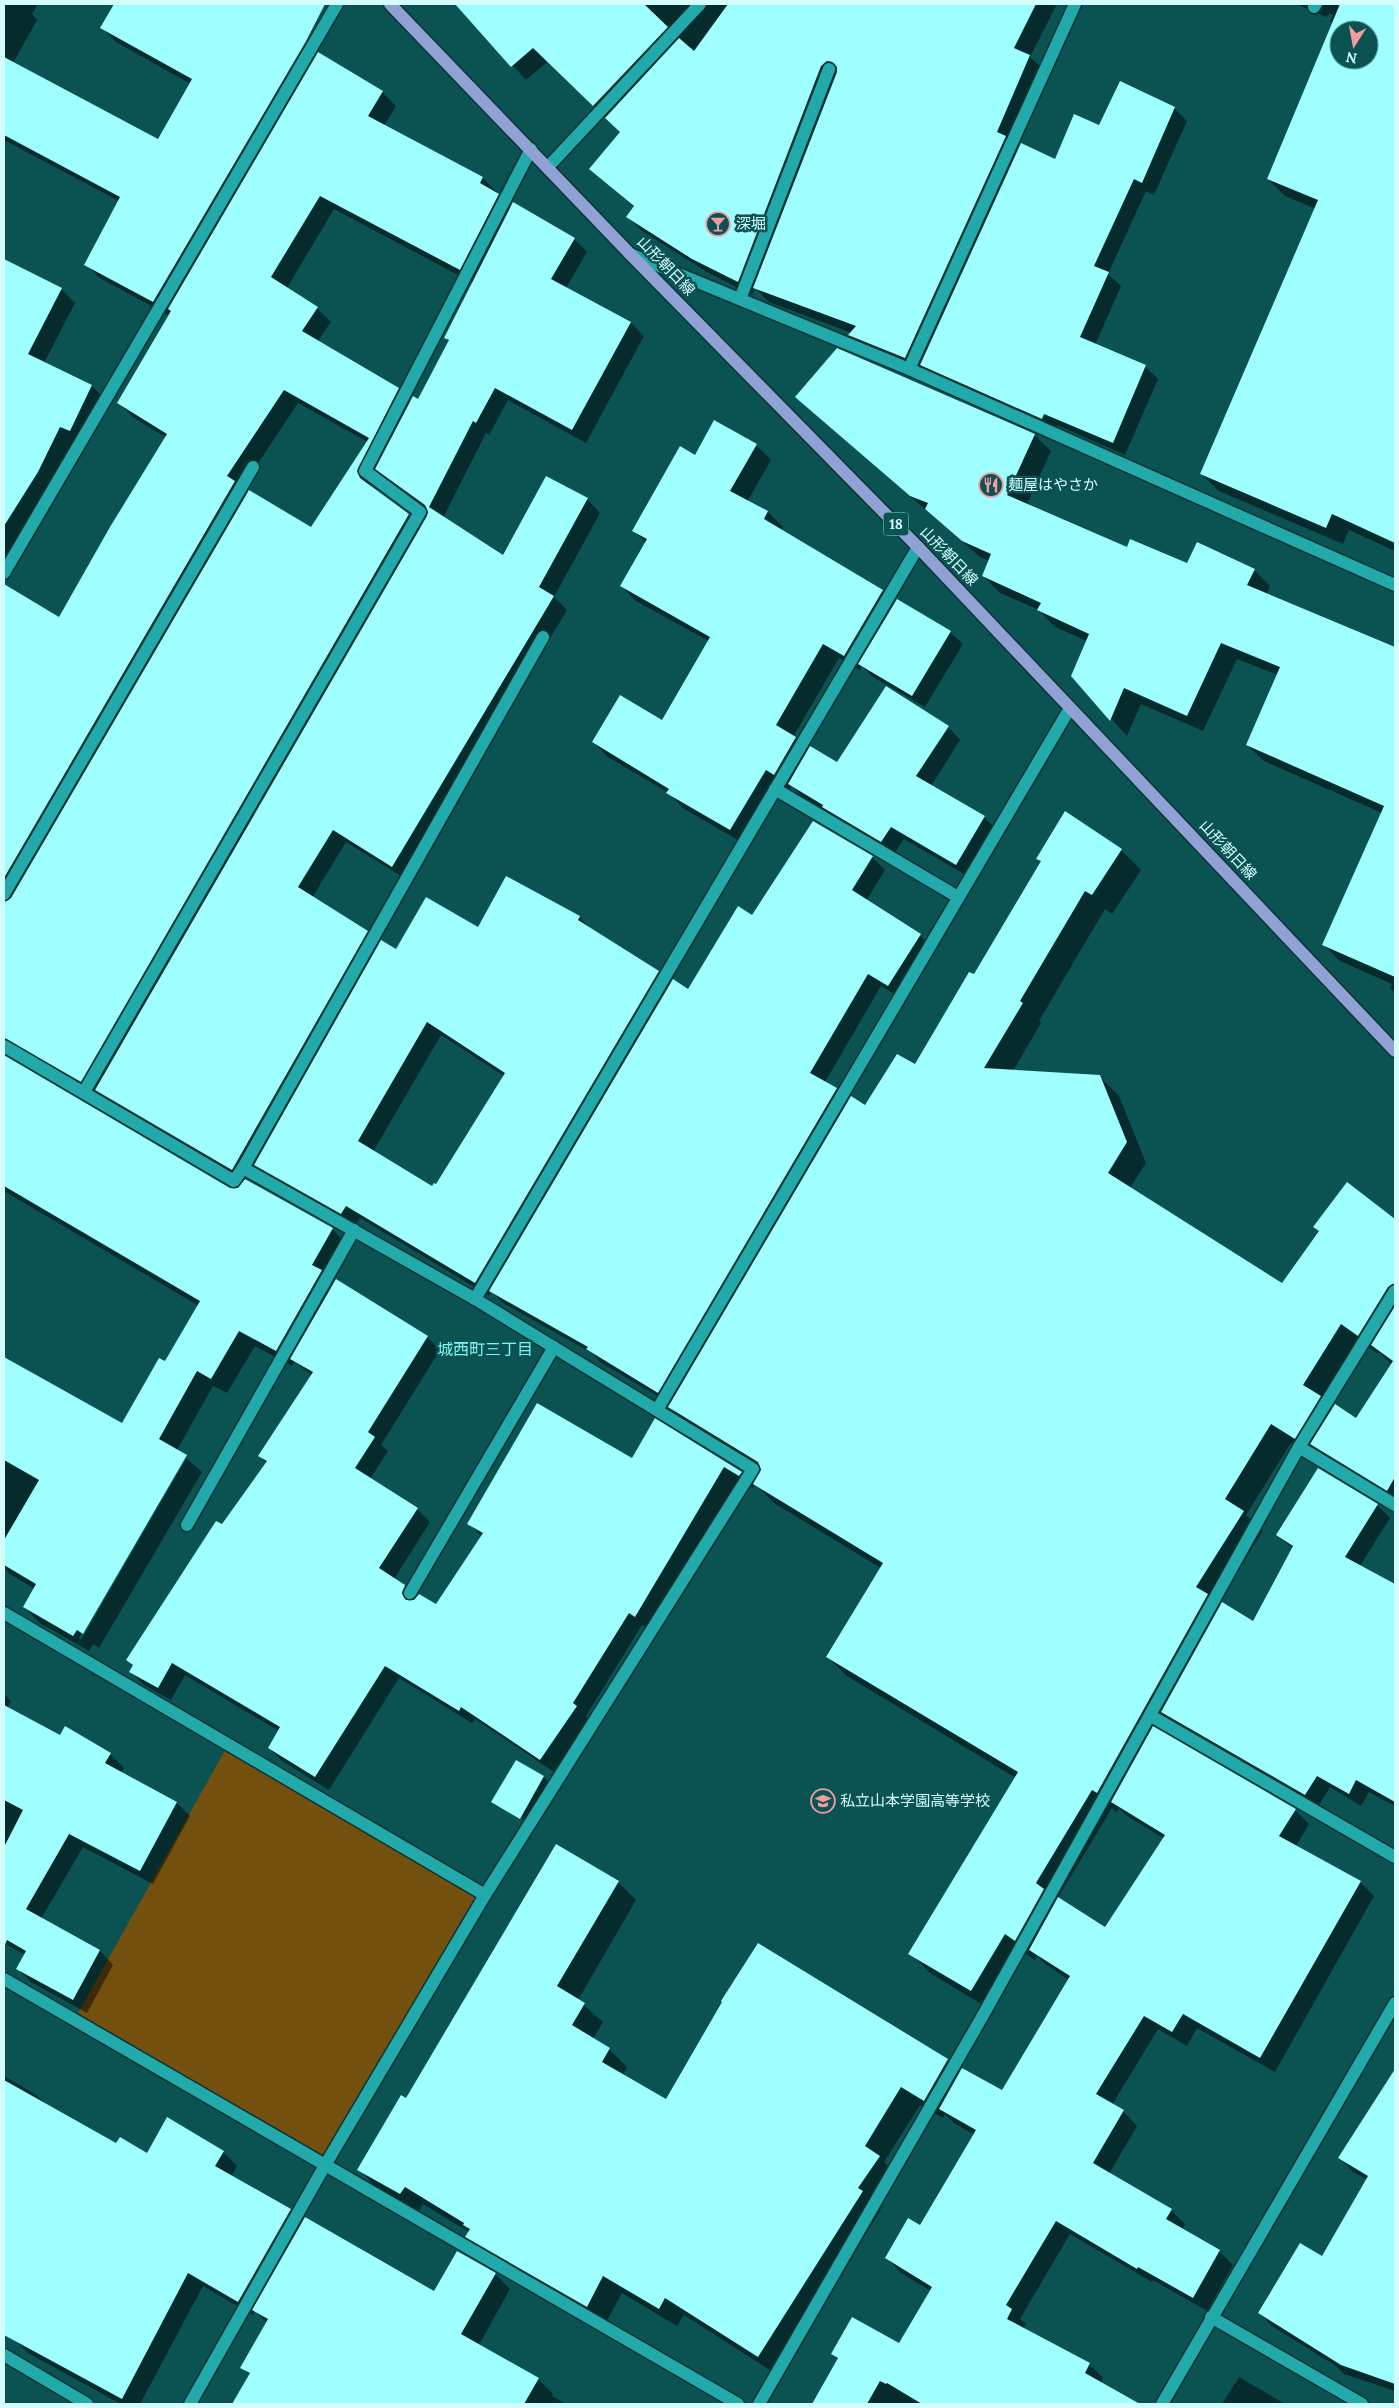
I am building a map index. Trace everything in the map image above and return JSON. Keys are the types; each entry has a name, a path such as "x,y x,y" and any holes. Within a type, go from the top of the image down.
{"main road":[{"name":"山形朝日線","path":"390,4 630,254 918,546 1395,1050"}],"street":[{"path":"4,573 337,4"},
{"path":"548,167 700,4"},
{"path":"909,369 1075,4"},
{"path":"740,299 829,69"},
{"path":"84,1092 420,512 365,471 531,149"},
{"path":"630,254 909,369 1395,585"},
{"path":"4,894 253,467"},
{"path":"475,1299 918,546"},
{"path":"4,1046 234,1181 543,637"},
{"path":"657,1410 1070,708"},
{"path":"775,789 958,897"},
{"path":"190,2404 324,2167 485,1895 753,1469 475,1299 243,1168"},
{"path":"188,1525 354,1230"},
{"path":"759,2404 977,2026 1152,1716 1299,1447 1395,1291"},
{"path":"410,1593 554,1347"},
{"path":"1299,1447 1395,1505"},
{"path":"4,1613 485,1895"},
{"path":"1152,1716 1395,1857"},
{"path":"4,1979 324,2167 738,2404"},
{"path":"1162,2404 1395,2003"},
{"path":"1211,2318 1362,2404"},
{"path":"4,2356 87,2404"}],"shaded area":[{"path":"228,1745 485,1895 324,2167 74,2020"}],"building":[{"path":"114,4 325,4 305,43 153,302 84,265 120,197 4,135 4,57 158,139 192,79 100,28"},
{"path":"455,4 644,4 668,27 593,106 533,48 511,67"},
{"path":"728,4 1036,4 1014,48 1030,55 997,132 1006,136 905,358 848,335 856,326 753,288 837,72 837,67 832,62 827,61 821,66 738,282 692,259 626,217 634,206 589,169 620,132 605,118 679,38 694,51"},
{"path":"1340,4 1395,4 1395,543 1332,514 1326,528 1200,474 1318,200 1267,179 1329,30 1329,70 1379,70 1379,20 1333,20"},
{"path":"318,52 383,91 368,116 483,177 480,183 499,194 460,270 320,196 271,277 318,307 302,331 399,388 357,471 360,478 409,514 81,1082 4,1038 4,902 11,898 249,490 311,527 369,438 284,390 227,476 235,481 4,878 4,584 59,617 110,527 167,434 117,403 171,311 168,309"},
{"path":"1120,81 1175,107 1142,183 1134,179 1094,266 1109,272 1080,337 1146,365 1113,443 1044,414 1042,419 920,365 1021,143 1055,159 1074,114 1099,125"},
{"path":"513,202 575,238 551,279 631,322 572,430 495,388 476,423 473,421 429,507 503,555 546,476 588,498 539,587 554,596 392,867 333,830 298,887 368,931 232,1170 95,1090 427,516 428,512 425,505 375,469 413,396 418,399 449,340 444,338"},
{"path":"4,259 62,288 28,354 92,385 70,431 60,427 38,472 4,526"},
{"path":"837,348 1035,434 1007,495 1127,547 1130,539 1187,563 1197,542 1255,569 1247,585 1395,647 1395,977 1322,945 1384,806 1246,745 1280,667 1221,643 1187,716 1124,688 1110,721 1071,676 1089,634 1037,610 1041,603 982,576 991,554 962,541 925,509 928,503 910,496 795,397"},
{"path":"714,420 757,444 730,491 768,511 764,519 883,590 844,656 823,644 776,725 796,737 774,775 766,770 730,830 666,793 669,789 592,742 620,695 662,720 710,637 620,586 647,539 632,531 680,446 695,455"},
{"path":"897,599 951,631 912,696 858,664"},
{"path":"886,686 949,726 916,776 985,816 956,865 891,827 881,842 822,807 823,805 788,784 810,746 837,762"},
{"path":"1065,811 1122,849 1092,895 1085,891 1020,1001 1023,1003 984,1068 1100,1075 1127,1142 1108,1173 1282,1283 1319,1231 1313,1227 1347,1182 1395,1219 1395,1283 1388,1287 1358,1336 1341,1324 1303,1385 1321,1396 1295,1439 1271,1424 1225,1499 1244,1511 1196,1587 1208,1594 1097,1793 1092,1790 1036,1883 1044,1889 1015,1941 1005,1934 971,1991 908,1954 1018,1772 826,1657 883,1563 753,1484 761,1470 758,1462 668,1407 851,1096 865,1105 897,1054 915,1064 969,972 974,974 1041,861 1036,859"},
{"path":"813,821 873,856 852,890 921,934 888,986 868,974 810,1073 837,1088 658,1393 586,1349 588,1347 489,1291 673,979 688,989 738,906 752,915"},
{"path":"506,876 580,916 578,920 659,971 475,1283 346,1206 341,1214 254,1165 381,940 396,949 426,897 478,927","holes":["427,1022 505,1073 436,1184 434,1183 432,1186 358,1141"]},
{"path":"4,1055 230,1188 238,1188 245,1179 333,1228 312,1265 322,1270 276,1351 239,1331 211,1379 197,1371 159,1439 187,1455 83,1634 77,1630 73,1636 23,1607 36,1584 4,1565 4,1540 39,1480 4,1460 4,1357 122,1423 159,1358 165,1361 200,1301 4,1186"},
{"path":"336,1279 428,1336 368,1432 375,1437 355,1468 418,1508 379,1568 405,1585 402,1593 406,1600 414,1600 419,1594 436,1604 483,1533 467,1524 537,1403 632,1458 655,1418 742,1472 739,1476 724,1467 635,1617 629,1613 573,1703 577,1706 540,1760 461,1707 459,1711 385,1666 315,1777 268,1748 280,1727 172,1663 158,1688 129,1672 133,1665 126,1660 216,1521 222,1524 267,1461 258,1456 313,1372 290,1359"},
{"path":"1395,1306 1395,1477 1387,1491 1310,1444 1335,1404 1356,1418 1393,1361 1371,1345"},
{"path":"1318,1468 1378,1504 1345,1557 1395,1584 1395,1802 1356,1780 1349,1794 1317,1776 1305,1795 1161,1712 1222,1602 1253,1621 1293,1546 1276,1535"},
{"path":"4,1705 60,1735 65,1726 111,1753 105,1763 177,1802 140,1871 69,1834 26,1909 100,1950 73,2000 16,1969 26,1951 7,1940 4,1947 4,1847 23,1810 4,1800"},
{"path":"1153,1726 1296,1809 1279,1836 1361,1881 1260,2058 1183,2014 1172,2032 1144,2016 1096,2094 1124,2110 1093,2163 1172,2209 1166,2219 1220,2250 1193,2298 1138,2267 1137,2269 1056,2221 1006,2305 1012,2309 1007,2319 1090,2363 1085,2373 1140,2404 922,2404 887,2383 880,2381 867,2404 812,2404 838,2358 831,2354 852,2317 899,2343 932,2287 885,2258 908,2218 920,2225 976,2130 939,2109 962,2068 1002,2090 1070,1976 1029,1950 1058,1897 1105,1927 1165,1835 1111,1802"},
{"path":"516,1760 544,1776 520,1819 491,1802"},
{"path":"556,1844 619,1881 557,1986 585,2003 572,2025 610,2048 602,2062 666,2099 721,2001 758,1943 948,2059 924,2101 901,2087 865,2146 880,2156 858,2188 863,2191 758,2357 665,2298 659,2309 603,2276 587,2307 465,2237 470,2229 463,2225 464,2223 405,2187 400,2194 357,2170 401,2095 406,2098"},
{"path":"1395,2069 1395,2384 1341,2365 1258,2313 1300,2243 1322,2256 1368,2176 1338,2158"},
{"path":"4,2080 116,2143 120,2137 147,2153 167,2117 224,2151 215,2166 291,2209 238,2302 188,2273 122,2399 4,2335"},
{"path":"305,2217 434,2291 457,2251 496,2273 461,2334 539,2378 524,2404 232,2404 250,2373 240,2368 268,2319 252,2310"}],"place":[{"name":"深堀","path":"718,224"},
{"name":"麺屋はやさか","path":"991,485"},
{"name":"私立山本学園高等学校","path":"823,1801"}],"district":[{"name":"城西町三丁目","path":"485,1349"}]}
